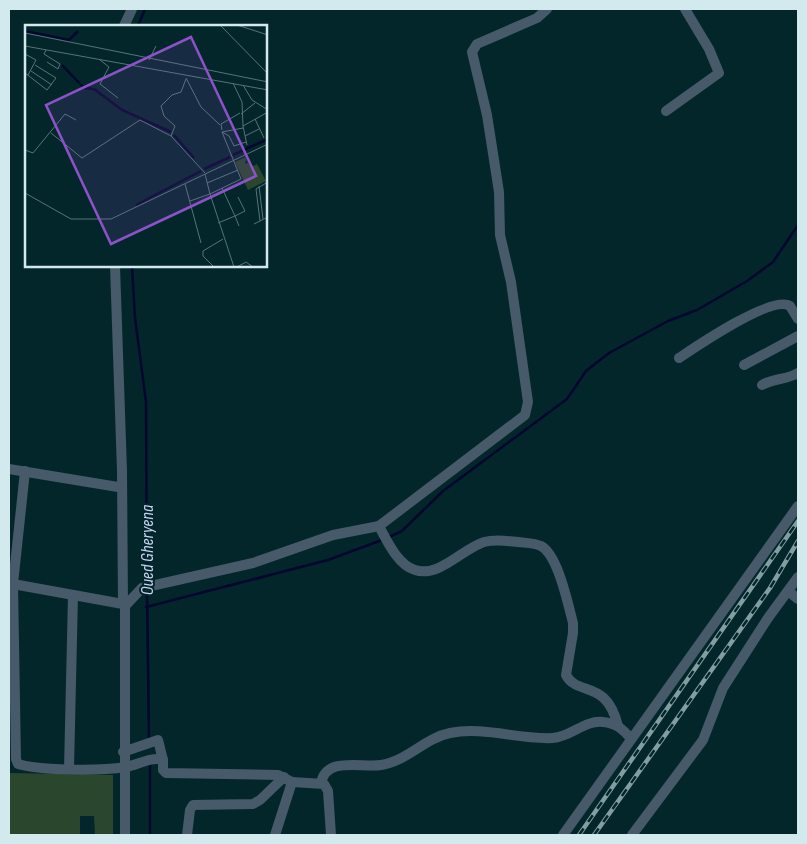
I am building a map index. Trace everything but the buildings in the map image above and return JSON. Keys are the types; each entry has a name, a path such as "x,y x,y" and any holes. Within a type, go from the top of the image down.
{"street":[{"path":"124,25 132,9"},
{"path":"124,605 142,588 253,563 333,535 379,526 518,421 528,408 511,282 500,235 498,192 488,123 472,52 477,44 537,18 547,9"},
{"path":"666,111 719,73 710,49 686,9"},
{"path":"115,268 122,471 125,835"},
{"path":"679,358 726,328 778,304 790,306 798,319"},
{"path":"744,365 798,336"},
{"path":"762,385 772,380 786,378 798,373"},
{"path":"9,468 118,487"},
{"path":"25,471 11,584 16,759 18,764 69,769 125,767 160,759"},
{"path":"563,835 798,506"},
{"path":"379,526 405,565 423,572 438,568 476,546 490,541 503,540 537,544 545,549 553,560 573,623 573,637 566,675 572,682 593,690 604,697 614,708 618,726"},
{"path":"632,835 703,740 723,688 798,577"},
{"path":"11,584 124,605"},
{"path":"788,591 798,599"},
{"path":"69,769 73,595"},
{"path":"321,783 324,775 331,768 344,765 381,765 450,733 480,732 551,738 567,735 592,722 605,722 618,726 631,739"},
{"path":"124,752 158,740 160,759 163,770 166,773 272,774 288,780 321,783 328,791 331,835"},
{"path":"187,835 190,810 193,805 253,804 288,780"},
{"path":"275,835 288,780"}],"green space":[{"path":"9,773 113,775 113,835 95,835 94,816 80,816 80,835 9,835"}],"waterway":[{"name":"Oued Gheryena","path":"138,25 145,9"},
{"path":"387,538 402,531 443,491 567,399 586,371 609,353 668,321 697,310 747,281 773,262 798,225"},
{"name":"Oued Gheryena","path":"132,268 135,318 146,402 147,584"},
{"path":"146,607 328,560 382,540"},
{"name":"Oued Gheryena","path":"147,589 149,739"},
{"name":"Oued Gheryena","path":"150,762 150,835"}],"railway":[{"path":"579,835 798,521"},
{"path":"594,835 770,588 798,541"}]}
